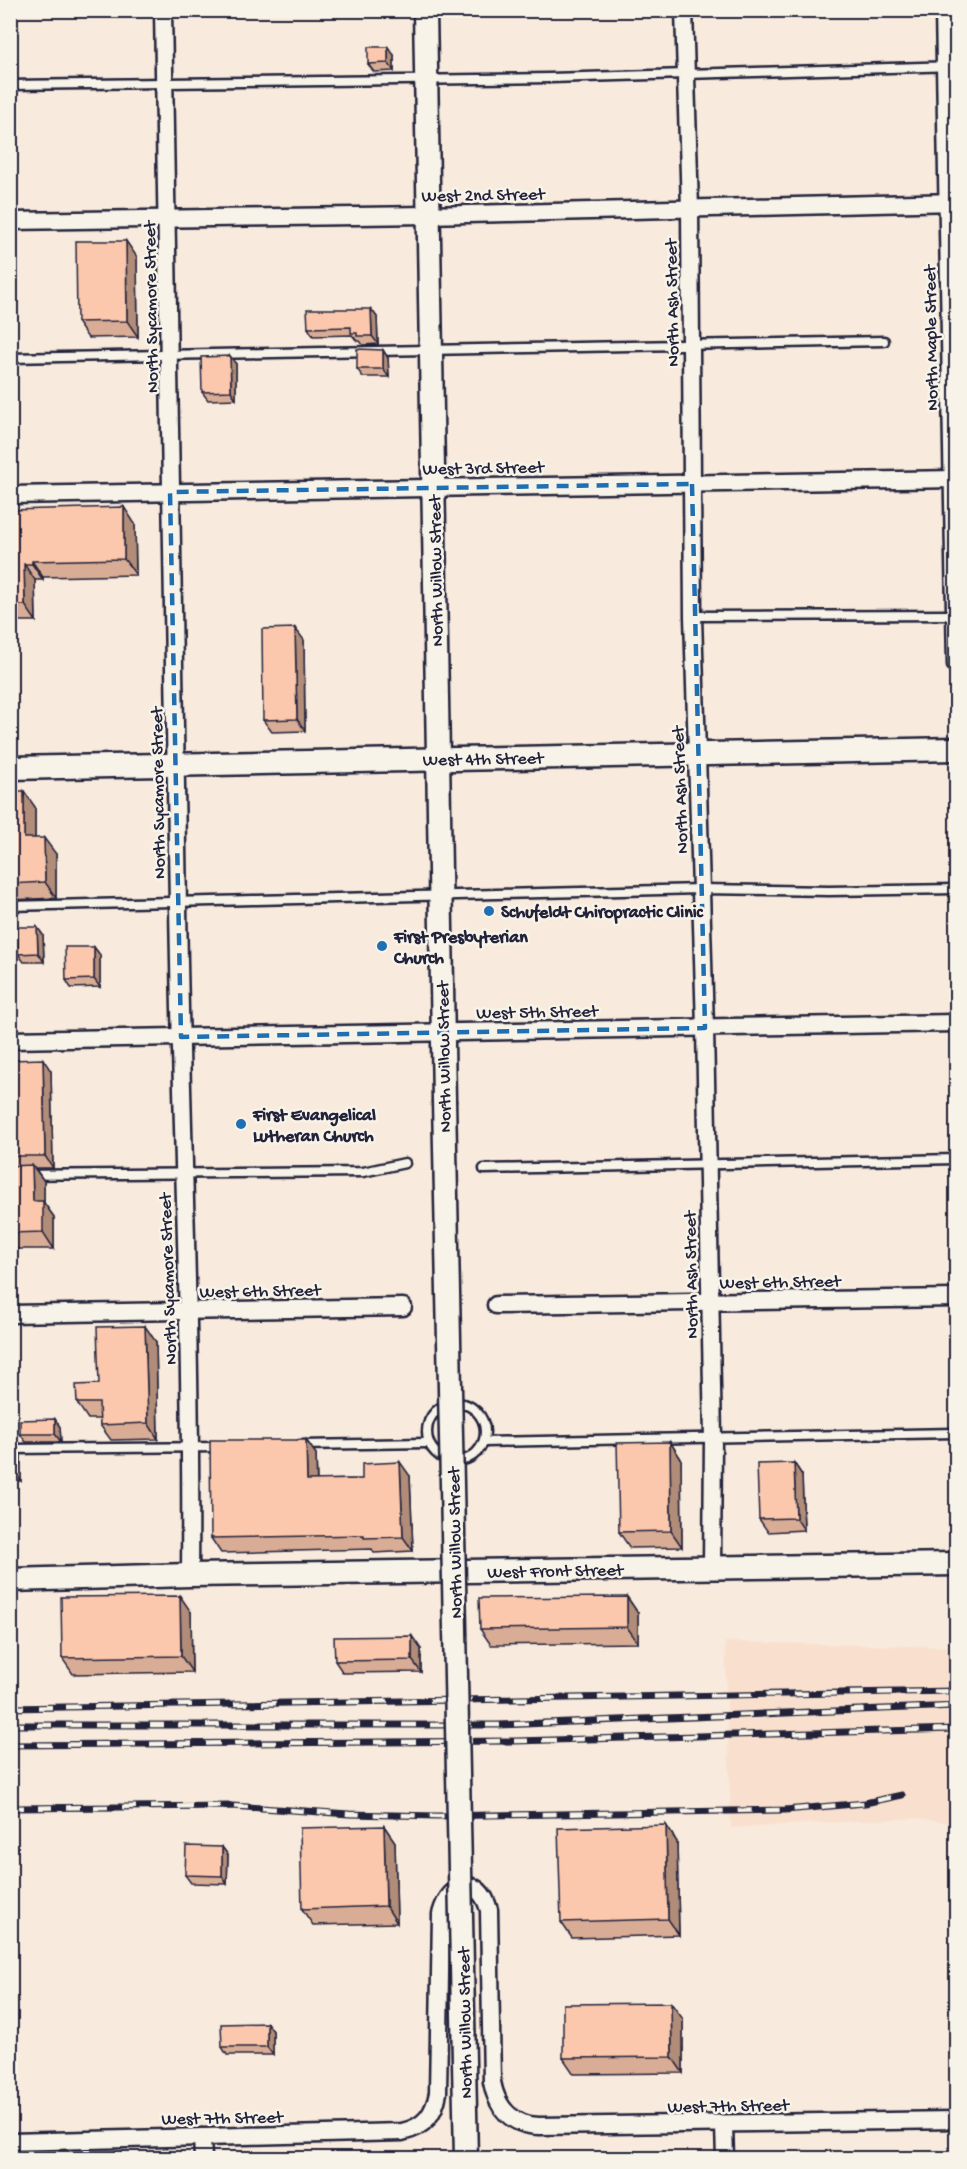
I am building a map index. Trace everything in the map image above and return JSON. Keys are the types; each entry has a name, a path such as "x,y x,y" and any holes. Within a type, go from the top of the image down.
{"main road":[{"name":"North Willow Street","path":"425,10 442,1032 466,2158"},
{"name":"West 4th Street","path":"10,768 957,749"},
{"name":"West Front Street","path":"10,1580 190,1575 957,1564"}],"street":[{"name":"North Sycamore Street","path":"163,10 171,355 170,492 191,1447 190,1575"},
{"name":"North Ash Street","path":"684,10 690,209 693,616 705,1028 713,1438 712,1568"},
{"name":"North Maple Street","path":"944,10 951,66 957,665"},
{"name":"West 2nd Street","path":"10,221 428,215 952,203"},
{"name":"West 3rd Street","path":"10,495 954,479"},
{"name":"West 5th Street","path":"10,1040 957,1023"},
{"name":"West 6th Street","path":"496,1305 957,1298"},
{"name":"West 6th Street","path":"10,1314 403,1307"},
{"name":"North Willow Street","path":"456,1462 458,1571"},
{"name":"North Willow Street","path":"429,2118 438,2092 441,1914 446,1898 453,1890 464,1886 477,1890 485,1898 489,1910 492,2082 494,2095 504,2112"},
{"name":"West 7th Street","path":"504,2112 527,2126 724,2126 957,2120"},
{"name":"West 7th Street","path":"10,2142 402,2132 422,2125 429,2118"},
{"path":"724,2126 725,2158"},
{"path":"202,2137 202,2158"}],"lane":[{"path":"10,85 426,80 951,66"},
{"path":"10,358 431,348 884,341"},
{"path":"693,616 955,615"},
{"path":"10,906 178,900 701,889 829,891 957,889"},
{"path":"484,1169 957,1159"},
{"path":"10,1174 363,1172 405,1163"},
{"path":"451,1404 471,1407 478,1413 486,1430 484,1442 479,1451 468,1460 456,1462 440,1456 428,1443 427,1426 433,1414 451,1404"},
{"path":"484,1442 957,1433"},
{"path":"286,1446 428,1443"},
{"path":"10,1449 227,1446"}],"highlighted area":[{"path":"692,484 705,1028 181,1037 170,492"}],"shaded area":[{"path":"725,1642 956,1647 956,1824 916,1818 731,1828"}],"building":[{"path":"368,47 388,47 388,63 368,64"},
{"path":"76,241 126,241 127,321 77,322"},
{"path":"307,309 371,309 372,336 357,336 357,333 351,333 351,327 308,328"},
{"path":"357,349 383,350 383,369 357,369"},
{"path":"230,356 231,391 202,392 201,357"},
{"path":"124,507 124,559 32,561 32,564 24,564 25,605 10,605 10,510"},
{"path":"295,628 297,719 263,720 262,629"},
{"path":"10,791 24,791 24,838 44,838 45,882 10,884"},
{"path":"18,927 37,927 38,953 18,954"},
{"path":"65,947 94,947 94,979 66,980"},
{"path":"43,1059 45,1156 10,1156 10,1060"},
{"path":"32,1165 33,1201 43,1201 43,1232 10,1233 10,1166"},
{"path":"145,1326 148,1423 100,1425 99,1403 77,1403 76,1385 99,1384 97,1327"},
{"path":"55,1419 55,1434 20,1434 20,1420"},
{"path":"210,1440 306,1440 307,1480 362,1479 362,1464 400,1462 403,1537 364,1538 364,1535 211,1538"},
{"path":"670,1442 671,1531 619,1532 617,1443"},
{"path":"794,1463 796,1518 759,1519 757,1464"},
{"path":"951,1588 957,1588 957,1630 953,1630"},
{"path":"180,1596 181,1656 62,1658 61,1597"},
{"path":"627,1597 627,1627 480,1629 479,1598"},
{"path":"412,1636 412,1660 335,1661 334,1637"},
{"path":"666,1825 668,1919 561,1922 558,1828"},
{"path":"384,1826 386,1906 302,1909 300,1828"},
{"path":"186,1846 222,1847 222,1876 185,1875"},
{"path":"671,2003 672,2057 563,2058 563,2004"},
{"path":"267,2023 267,2047 222,2047 221,2024"},
{"path":"939,2155 939,2158 914,2158 914,2156"}],"railway":[{"path":"10,1708 956,1691"},
{"path":"10,1725 498,1725 956,1706"},
{"path":"10,1745 515,1741 956,1729"},
{"path":"10,1808 232,1806 349,1814 437,1816 785,1810 865,1803 902,1795"}],"place":[{"name":"Schufeldt Chiropractic Clinic","path":"489,911"},
{"name":"First Presbyterian Church","path":"382,946"},
{"name":"First Evangelical Lutheran Church","path":"241,1124"}]}
